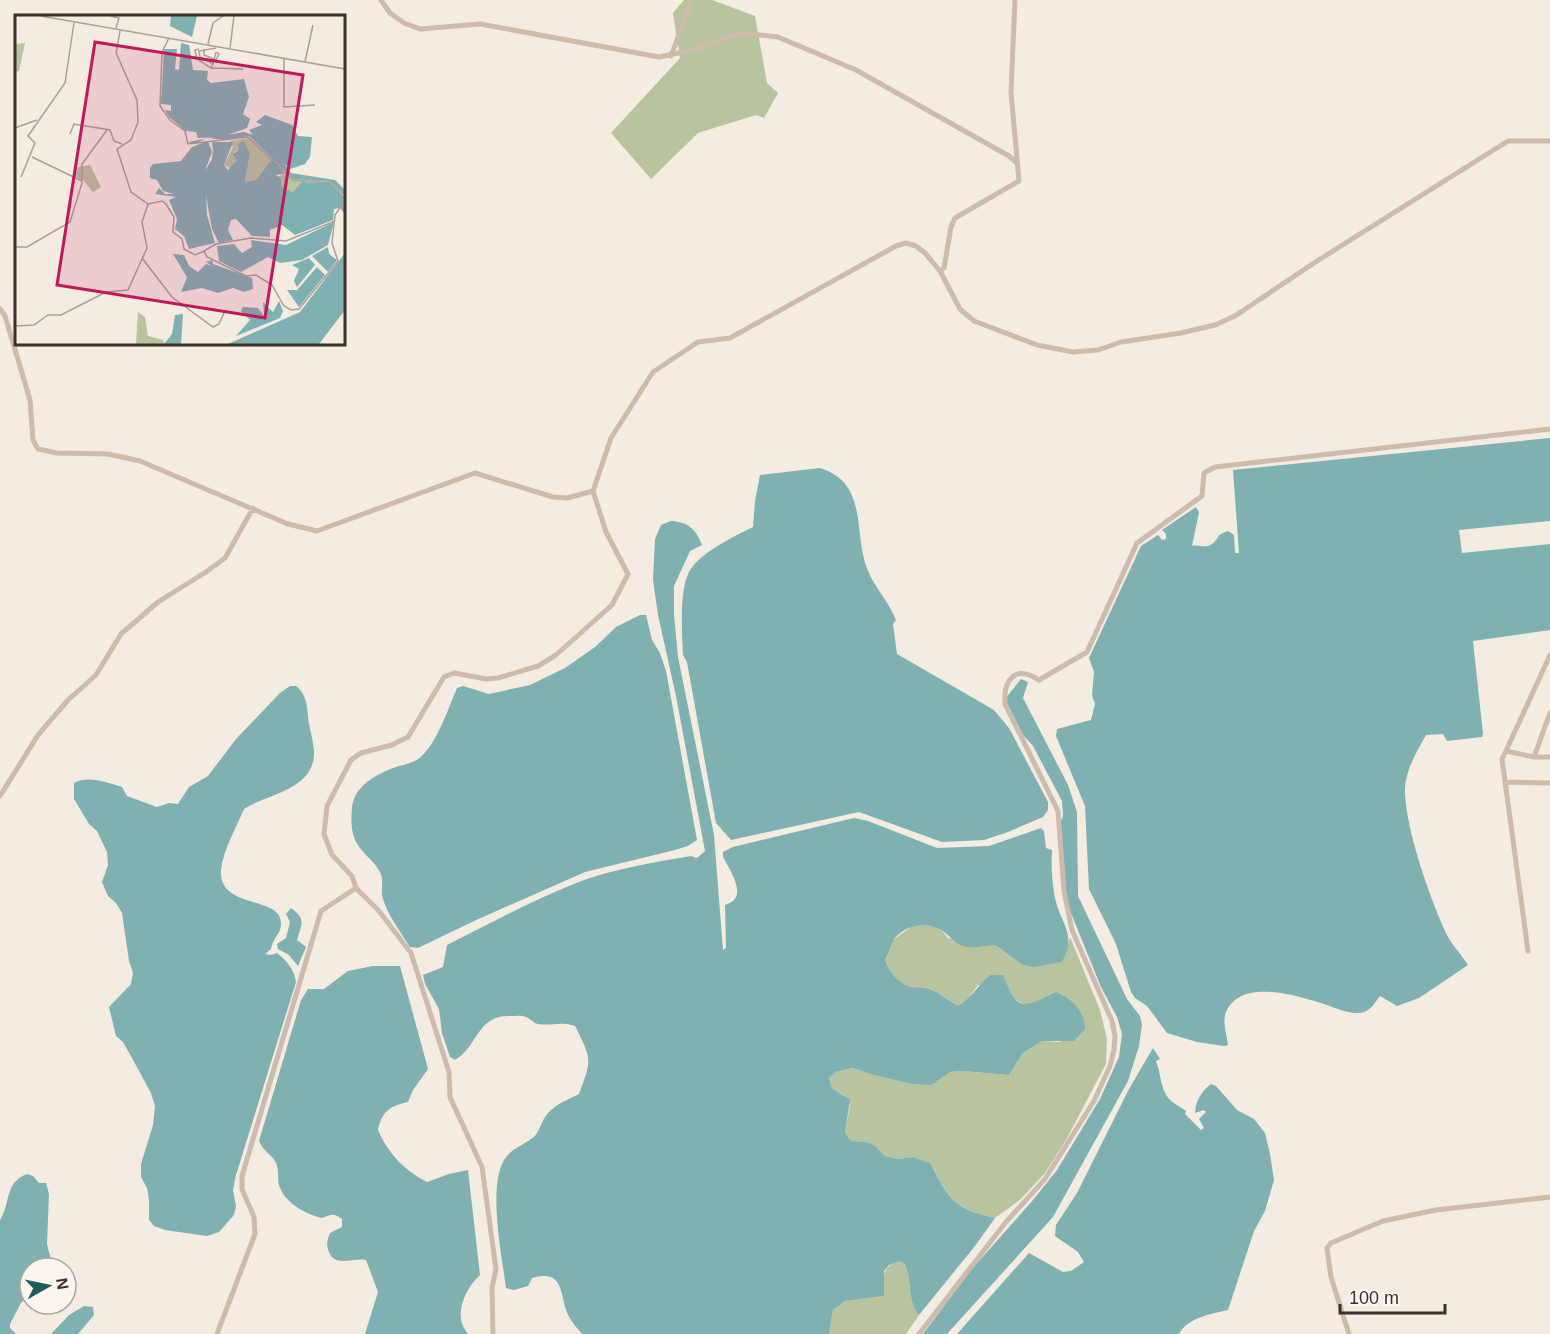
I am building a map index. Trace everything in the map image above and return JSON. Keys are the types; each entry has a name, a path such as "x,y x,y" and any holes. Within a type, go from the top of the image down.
{"street":[{"path":"381,0 390,13 404,23 420,29 480,24 659,57 693,50 739,33 778,37 856,70 1009,156 1017,163"},
{"path":"671,56 692,0"},
{"path":"940,271 944,268 951,227 955,218 1019,180 1011,92 1015,0"},
{"path":"493,1334 492,1288 496,1269 482,1167 450,1097 449,1072 411,953 379,911 356,888 352,876 332,855 324,834 327,806 351,760 361,753 392,745 408,737 444,677 454,673 486,679 498,678 538,666 556,655 612,604 628,574 606,532 594,491 611,438 653,372 698,342 730,338 882,253 906,243 916,246 925,253 940,271 960,309 974,321 1037,345 1073,352 1098,350 1121,342 1181,333 1215,325 1235,316 1317,261 1508,141 1550,141"},
{"path":"0,309 30,400 33,440 38,450 57,453 108,454 140,461 288,525 317,531 475,473 553,497 567,498 594,491"},
{"path":"919,1334 1006,1222 1045,1179 1094,1101 1110,1066 1114,1050 1112,1021 1072,930 1064,891 1058,811 1005,704 1004,694 1010,680 1019,673 1028,673 1039,680 1087,652 1137,543 1202,496 1204,473 1215,467 1550,429"},
{"path":"0,796 38,735 68,700 96,675 121,634 158,602 206,573 225,558 253,508"},
{"path":"1528,951 1502,759 1550,655"},
{"path":"1534,757 1550,713"},
{"path":"1506,751 1534,757 1550,757"},
{"path":"1505,782 1550,783"},
{"path":"216,1334 255,1234 254,1217 242,1189 242,1176 321,911 356,888"},
{"path":"1349,1334 1331,1277 1328,1248 1331,1243 1383,1221 1436,1210 1550,1197"}],"green space":[{"path":"684,0 712,0 755,16 767,83 778,93 764,118 756,115 698,133 651,179 611,133 680,58 673,13"},
{"path":"914,925 934,927 941,930 948,938 979,947 995,945 1021,964 1062,962 1070,937 1100,1010 1107,1039 1106,1064 1066,1140 1045,1173 1021,1199 995,1218 970,1211 954,1201 942,1186 930,1163 913,1157 897,1159 883,1156 870,1143 851,1141 845,1133 850,1105 843,1095 832,1088 829,1078 836,1072 852,1068 912,1084 950,1072 1009,1075 1023,1053 1042,1041 1061,1042 1031,1005 1017,1000 1008,988 978,985 965,1003 958,1007 934,991 910,987 898,980 885,960 893,940"},
{"path":"899,1260 907,1269 912,1303 919,1315 906,1334 829,1334 833,1310 845,1301 884,1296 885,1271"}],"water":[{"path":"1550,438 1550,521 1459,530 1462,553 1550,544 1550,630 1473,641 1482,737 1447,741 1443,734 1426,735 1406,778 1405,794 1410,827 1426,882 1447,935 1468,965 1419,998 1397,1006 1380,996 1369,1009 1360,1013 1344,1011 1285,994 1256,992 1244,995 1233,1001 1226,1012 1228,1045 1224,1046 1197,1042 1167,1033 1147,1006 1135,998 1131,992 1116,944 1089,889 1085,806 1056,736 1057,729 1091,720 1095,704 1092,695 1094,672 1089,658 1141,546 1158,535 1162,540 1166,539 1166,534 1162,530 1196,507 1199,512 1192,546 1209,545 1219,535 1228,531 1234,535 1235,553 1239,553 1233,470"},
{"path":"820,468 836,475 853,498 863,556 868,571 896,620 893,624 897,654 994,710 1009,728 1048,802 1048,810 1043,817 984,840 942,842 859,812 731,840 716,823 687,662 683,655 682,612 686,580 689,572 701,558 753,527 760,475"},
{"path":"671,521 691,527 702,545 690,551 674,586 674,615 678,657 714,835 723,950 726,948 725,905 736,897 737,890 723,852 733,847 854,818 868,821 937,848 989,846 1041,828 1044,831 1046,848 1052,850 1055,898 1068,936 1066,953 1062,962 1033,967 1021,964 995,945 963,946 941,930 922,925 904,930 899,934 894,939 885,960 892,973 902,983 931,990 958,1006 990,975 1003,975 1013,996 1023,1004 1029,1004 1056,992 1072,1002 1083,1017 1085,1029 1074,1041 1042,1041 1023,1053 1009,1075 950,1072 931,1085 912,1084 852,1068 836,1072 829,1078 832,1088 850,1100 845,1133 851,1141 870,1143 877,1147 884,1156 897,1159 913,1157 930,1163 942,1186 954,1201 970,1211 995,1218 919,1315 912,1303 907,1269 904,1263 899,1261 889,1265 884,1271 884,1296 845,1301 833,1310 829,1334 582,1334 569,1317 560,1288 554,1279 542,1276 532,1278 528,1286 514,1290 506,1288 496,1200 501,1167 510,1153 534,1137 552,1109 579,1094 588,1066 587,1053 575,1026 538,1024 524,1016 511,1016 491,1020 463,1054 455,1060 450,1057 442,1033 439,1009 425,984 423,975 443,967 447,945 549,895 584,880 611,872 691,856 697,858 705,851 653,580 655,539 661,525"},
{"path":"640,615 646,615 652,640 660,653 666,671 697,840 675,850 585,872 418,948 410,947 384,902 380,872 355,840 352,812 357,793 374,777 417,760 424,754 441,727 457,688 463,686 489,694 530,685 565,668 595,647 616,627"},
{"path":"1021,679 1028,682 1023,698 1068,785 1077,812 1078,896 1127,999 1140,1016 1142,1025 1139,1046 1128,1081 1053,1217 947,1334 923,1334 971,1270 1057,1170 1100,1099 1119,1057 1122,1034 1117,1017 1101,987 1066,901 1060,823 1063,816 1062,801 1033,746 1023,735 1005,699"},
{"path":"290,686 296,686 300,690 306,703 314,751 312,764 307,774 289,789 244,809 227,847 221,870 223,883 229,891 272,909 279,915 280,930 271,949 265,954 277,953 281,956 292,969 296,982 236,1175 233,1190 236,1206 234,1215 219,1232 207,1236 165,1230 154,1226 149,1220 147,1188 141,1177 141,1164 153,1125 155,1106 151,1093 132,1058 123,1042 116,1036 109,1007 131,984 133,973 122,913 108,896 102,882 108,865 107,852 97,831 89,824 74,799 74,783 98,780 122,787 127,796 157,807 169,803 178,804 189,787 208,776 236,739 280,693"},
{"path":"291,908 299,915 302,922 297,940 306,947 298,966 289,955 278,949 277,944 286,938 290,922 286,914"},
{"path":"373,966 400,966 428,1069 413,1090 408,1102 388,1110 378,1130 386,1146 398,1160 427,1182 468,1170 480,1275 465,1295 462,1303 461,1319 468,1334 365,1334 378,1292 366,1260 340,1261 332,1257 327,1247 328,1238 330,1233 342,1227 342,1219 333,1215 316,1217 304,1212 288,1200 280,1187 276,1163 259,1141 301,1000 308,989 324,989 348,971"},
{"path":"1153,1048 1160,1059 1156,1061 1166,1095 1186,1111 1185,1114 1201,1130 1204,1128 1199,1119 1206,1112 1204,1110 1195,1113 1196,1108 1204,1090 1211,1084 1216,1086 1237,1110 1254,1119 1265,1133 1274,1180 1265,1211 1254,1231 1228,1310 1194,1320 1179,1334 957,1334 1029,1253 1063,1272 1071,1271 1084,1262 1078,1252 1055,1236 1056,1225 1077,1193 1129,1089"},
{"path":"27,1174 33,1176 39,1183 46,1183 49,1194 47,1244 50,1256 18,1256 18,1309 10,1324 10,1328 16,1334 0,1334 0,1220 11,1188"},
{"path":"84,1306 93,1307 94,1315 78,1334 51,1334 68,1316 78,1316 78,1310"}]}
